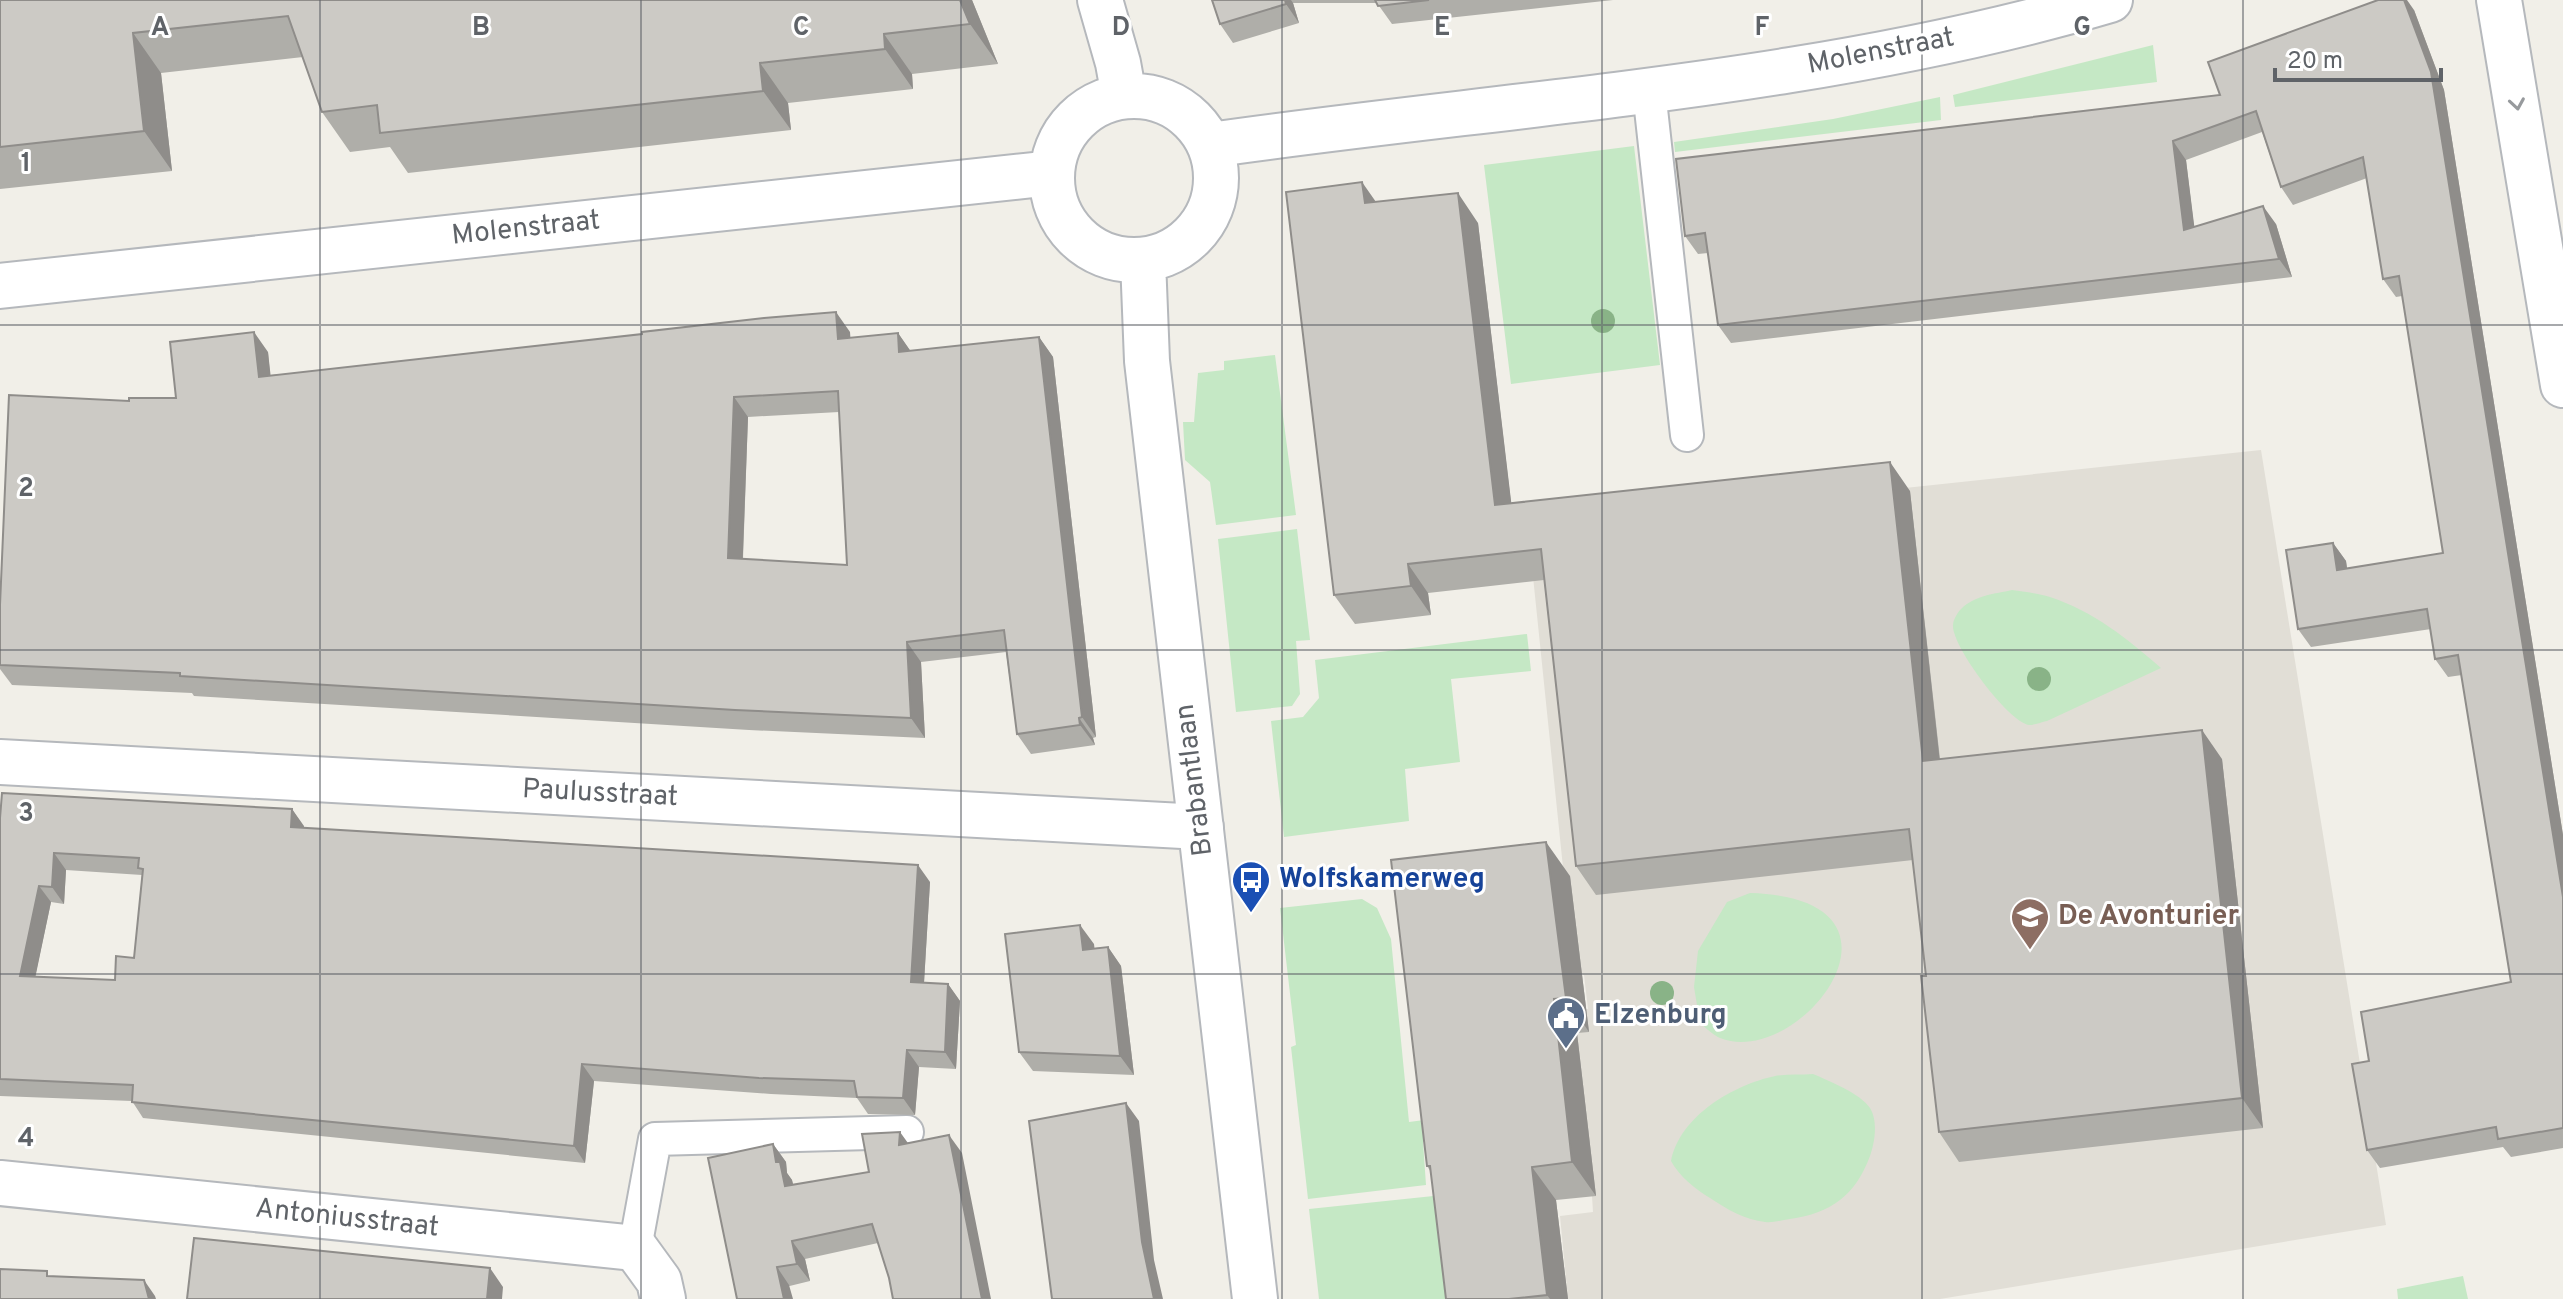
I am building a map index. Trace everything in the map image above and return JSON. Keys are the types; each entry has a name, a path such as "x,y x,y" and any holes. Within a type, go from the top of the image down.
{"street":[{"path":"1100,0 1124,96"},
{"name":"Molenstraat","path":"1210,145 1312,130 1649,91 1885,53 2110,0"},
{"path":"2499,0 2563,385"},
{"path":"1124,96 1163,101 1185,113 1202,130 1210,145 1217,180 1212,208 1197,233 1175,250 1143,260 1124,260 1100,254 1079,240 1063,221 1054,198 1052,173 1058,147 1072,125 1091,108 1124,96"},
{"name":"Molenstraat","path":"0,286 1052,173"},
{"name":"Brabantlaan","path":"1143,260 1147,361 1255,1299"},
{"name":"Paulusstraat","path":"0,762 1201,827"},
{"name":"Antoniusstraat","path":"0,1183 635,1248"},
{"path":"635,1248 659,1281 663,1299"}],"lane":[{"path":"1649,91 1687,435"},
{"path":"635,1248 655,1139 907,1132"}],"shaded area":[{"path":"2261,450 2386,1225 1940,1299 1568,1299 1560,1216 1593,1212 1573,1011 1588,1009 1584,975 1574,974 1528,528"}],"green space":[{"path":"2153,45 2157,82 1955,107 1953,95"},
{"path":"1940,97 1941,120 1675,152 1674,142 1833,119"},
{"path":"1634,146 1660,365 1511,384 1484,165"},
{"path":"1275,355 1296,515 1216,525 1210,482 1185,460 1183,422 1194,422 1198,373 1224,370 1224,361"},
{"path":"1297,529 1310,640 1296,641 1300,694 1292,706 1236,712 1218,539"},
{"path":"2012,590 2045,596 2081,610 2123,636 2161,668 2047,721 2029,725 2020,721 1982,681 1961,649 1953,625 1960,610 1972,601"},
{"path":"1527,634 1531,671 1451,679 1460,762 1405,769 1409,821 1284,837 1271,721 1303,717 1319,698 1315,660"},
{"path":"1750,893 1804,902 1833,922 1842,950 1833,979 1813,1008 1784,1030 1752,1041 1720,1038 1700,1023 1694,987 1698,951 1727,902"},
{"path":"1362,899 1377,908 1391,939 1409,1122 1432,1119 1433,1140 1423,1142 1426,1185 1308,1199 1291,1047 1296,1045 1280,908"},
{"path":"1813,1074 1859,1097 1870,1108 1874,1119 1870,1156 1857,1182 1840,1200 1805,1216 1758,1221 1736,1213 1704,1194 1674,1167 1671,1161 1676,1145 1685,1130 1711,1105 1759,1080 1780,1075"},
{"path":"1443,1195 1456,1299 1319,1299 1309,1209"},
{"path":"2463,1276 2468,1299 2398,1299 2397,1289"}],"building":[{"path":"0,0 960,0 970,24 884,34 885,49 760,63 763,91 380,133 377,105 322,112 288,16 133,33 144,131 0,147"},
{"path":"1212,0 1285,0 1286,4 1220,24"},
{"path":"1375,0 1429,0 1378,6"},
{"path":"2378,0 2404,0 2431,72 2563,897 2563,1128 2498,1139 2496,1127 2367,1150 2352,1064 2369,1061 2361,1012 2511,982 2458,655 2435,659 2427,609 2298,629 2286,550 2333,543 2337,570 2443,553 2399,276 2383,279 2363,157 2281,187 2256,111 2173,141 2184,230 2263,206 2279,259 1718,325 1705,233 1685,236 1676,159 2220,95 2208,62"},
{"path":"1362,182 1365,203 1458,193 1495,505 1890,462 1923,761 2202,730 2242,1098 1939,1132 1921,976 1926,976 1909,829 1576,866 1541,549 1408,564 1411,586 1334,595 1286,192"},
{"path":"836,312 838,339 898,333 899,352 1039,337 1082,717 1079,718 1080,725 1017,734 1004,630 907,642 911,718 180,676 180,673 0,665 9,395 129,401 129,398 176,398 170,342 254,332 259,377","holes":["838,391 847,565 728,558 734,397"]},
{"path":"2,793 292,809 291,827 918,865 911,982 948,984 945,1052 907,1050 903,1098 857,1097 854,1081 759,1078 582,1064 574,1146 132,1102 133,1085 0,1079","holes":["54,853 139,858 138,868 143,869 134,958 116,956 115,980 20,976 39,886 52,887"]},
{"name":"Elzenburg","path":"1546,842 1566,998 1554,999 1572,1162 1532,1167 1547,1295 1509,1299 1446,1299 1391,860"},
{"path":"1080,925 1083,950 1108,947 1120,1056 1019,1052 1005,934"},
{"path":"1126,1103 1142,1242 1154,1299 1052,1299 1029,1121"},
{"path":"900,1132 899,1145 949,1135 982,1299 893,1299 872,1224 792,1241 797,1264 777,1267 784,1299 737,1299 708,1158 773,1144 785,1186 869,1172 862,1134"},
{"path":"194,1238 490,1268 487,1299 187,1299"},
{"path":"0,1269 47,1271 47,1276 144,1280 149,1299 0,1299"}],"place":[{"name":"Wolfskamerweg","path":"1251,914"},
{"name":"De Avonturier","path":"2030,951"},
{"name":"Elzenburg","path":"1566,1050"}]}
